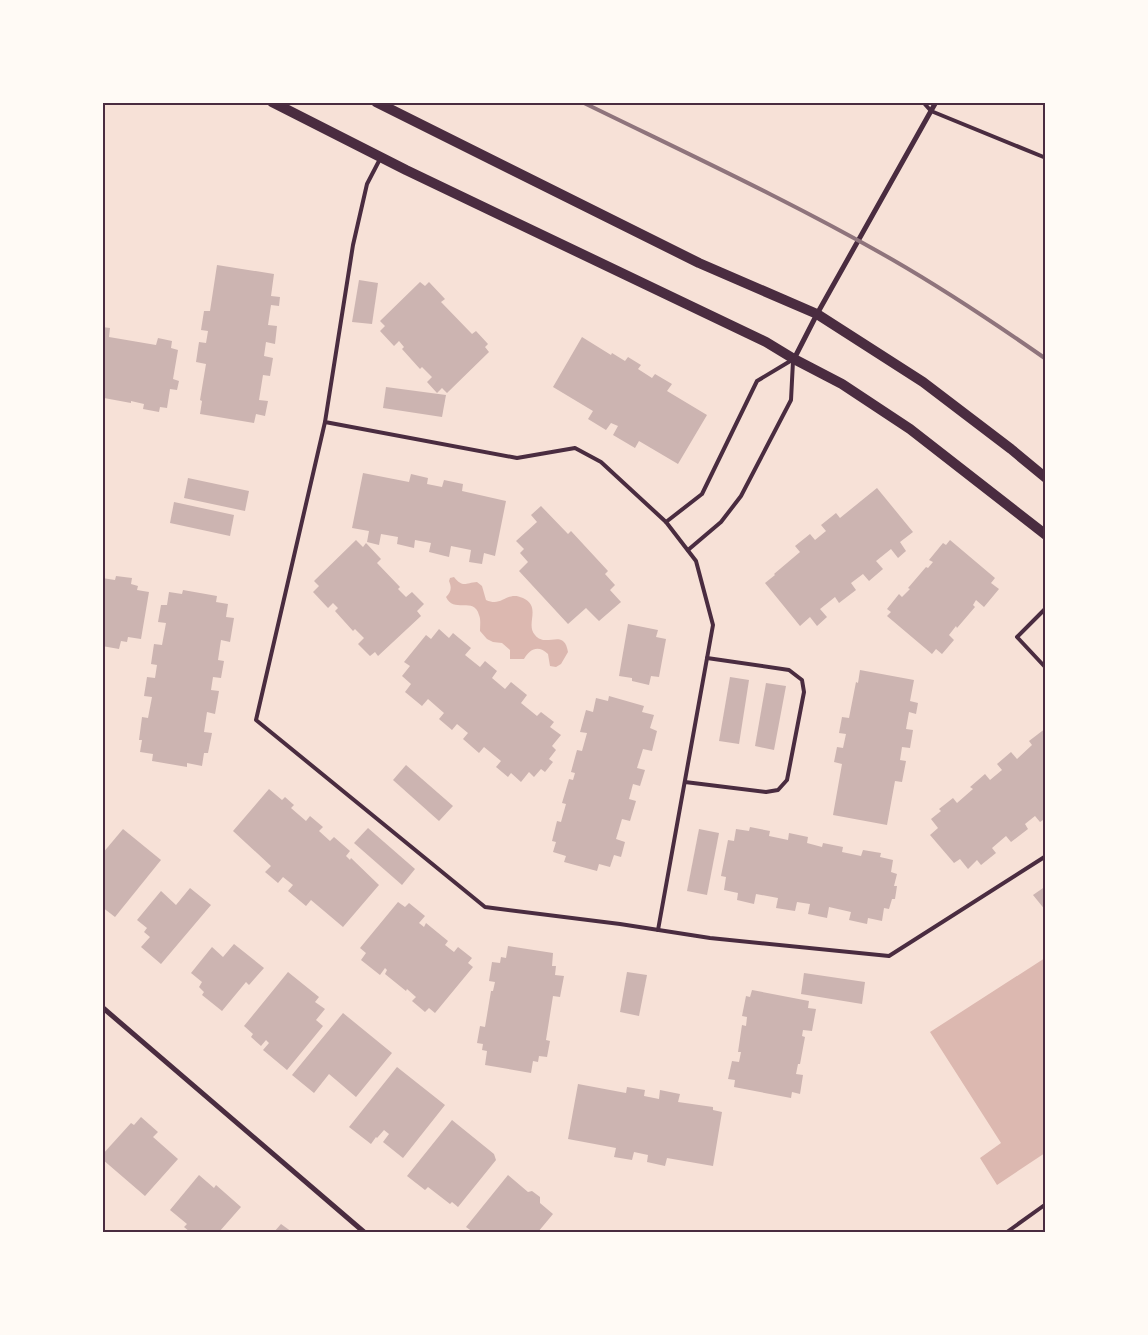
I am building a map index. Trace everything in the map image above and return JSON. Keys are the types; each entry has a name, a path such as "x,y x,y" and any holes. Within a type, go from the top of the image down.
{"main road":[{"path":"272,102 381,158 766,342 842,384 910,429 1046,536"},
{"path":"376,102 699,263 818,314 923,382 1011,448 1046,478"}],"street":[{"path":"794,359 936,102"},
{"path":"102,1006 364,1232"}],"lane":[{"path":"923,102 931,111 1046,158"},
{"path":"381,158 367,184 353,245 325,422 256,720 485,907 710,938 889,956 1046,856"},
{"path":"666,522 702,494 757,380 794,359"},
{"path":"688,550 721,522 741,496 791,400 794,359"},
{"path":"325,422 517,458 575,448 601,462 666,522 696,561 713,625 658,930"},
{"path":"1046,608 1017,637 1046,668"},
{"path":"685,782 766,792 778,790 787,780 804,692 802,680 789,670 707,658"},
{"path":"1007,1232 1046,1204"}],"shaded area":[{"path":"454,577 462,584 477,582 482,586 486,600 492,602 517,596 529,602 533,611 532,631 535,635 539,639 544,640 559,639 566,645 568,652 561,664 556,667 550,666 548,654 541,649 532,650 524,659 510,659 510,650 502,643 487,639 480,631 480,618 476,609 468,605 454,604 446,597 450,590 450,578"},
{"path":"1045,958 1045,1153 997,1185 980,1158 1001,1143 930,1032"}],"building":[{"path":"217,265 274,274 271,296 280,297 279,306 271,305 268,325 277,326 275,344 266,342 264,356 273,358 270,376 263,375 259,400 268,401 265,416 256,414 254,423 200,414 202,401 200,400 206,364 196,362 199,342 206,343 208,331 201,330 204,311 210,311"},
{"path":"359,280 378,283 372,324 352,322"},
{"path":"420,282 425,286 429,282 445,299 441,302 472,334 476,331 488,344 485,347 489,352 447,393 442,388 437,393 427,382 432,377 422,367 420,369 402,349 404,347 399,341 394,346 380,331 385,326 380,321"},
{"path":"102,327 110,328 109,337 156,345 158,338 172,341 171,348 178,350 173,379 179,381 177,390 170,389 167,408 160,407 159,412 143,409 144,404 104,398 105,396 102,395"},
{"path":"582,337 611,355 612,353 625,361 628,357 641,365 638,369 652,378 655,374 672,384 667,391 707,415 678,464 639,441 635,448 613,435 618,426 611,423 606,430 588,419 593,411 553,387"},
{"path":"386,387 446,395 442,417 383,408"},
{"path":"363,473 409,482 411,474 428,478 427,484 442,487 444,480 463,484 462,491 506,501 495,556 484,553 482,564 469,562 471,550 451,546 449,557 429,552 431,543 415,540 414,548 397,544 398,537 381,534 379,545 367,542 369,531 352,528"},
{"path":"188,478 249,491 245,511 184,498"},
{"path":"877,488 913,532 900,542 906,551 898,558 891,549 876,561 883,569 869,581 863,574 851,583 856,590 839,603 835,597 820,609 827,617 817,626 810,617 800,626 765,583 800,552 795,546 810,534 815,540 826,531 821,525 836,513 840,518"},
{"path":"174,502 234,515 230,536 170,523"},
{"path":"541,506 568,534 571,531 608,571 605,574 615,585 610,590 621,602 599,621 586,608 568,624 519,571 528,562 520,553 524,549 516,541 537,522 531,515"},
{"path":"356,540 363,547 366,543 381,559 377,563 400,587 398,589 406,597 412,592 424,604 417,611 421,616 378,656 375,652 370,656 358,644 364,638 355,629 353,631 335,611 338,608 333,603 328,608 313,592 319,586 314,581"},
{"path":"950,540 995,578 991,583 999,589 984,607 976,600 973,605 975,607 949,635 954,640 942,654 936,649 932,654 887,616 891,612 887,609 899,594 902,597 910,589 908,588 926,567 928,568 933,562 929,560 943,543 946,545"},
{"path":"116,576 132,578 131,584 138,586 137,590 149,592 141,639 128,637 127,642 121,641 119,649 102,646 104,639 102,638 102,578 115,580"},
{"path":"183,590 217,596 216,602 228,604 226,617 234,618 230,642 221,640 218,660 224,661 221,678 213,677 211,690 219,691 215,714 207,712 204,732 212,733 208,753 204,753 202,766 187,763 187,767 152,761 153,754 140,752 142,740 139,740 142,717 148,718 152,697 144,696 147,677 155,678 157,665 151,664 154,644 162,645 166,623 158,622 161,605 167,605 169,592 182,594"},
{"path":"628,624 658,630 656,637 666,639 659,677 651,676 649,685 632,681 632,678 619,676"},
{"path":"439,629 449,638 453,633 471,648 465,655 480,667 485,661 497,671 492,678 505,689 511,682 527,695 521,703 537,716 541,712 554,722 550,727 561,735 552,746 556,750 549,759 553,762 545,772 541,769 534,777 529,772 521,782 511,773 508,777 496,767 501,761 484,747 479,753 463,739 468,733 457,724 452,730 439,719 444,713 428,699 422,706 405,692 411,684 402,676 410,666 404,662 426,635 431,639"},
{"path":"860,670 914,680 910,701 918,703 916,714 909,712 906,729 913,730 910,748 902,747 900,760 906,761 902,782 895,781 887,825 833,815 842,764 834,762 837,747 843,748 846,734 839,733 842,717 849,718"},
{"path":"730,677 749,680 739,744 719,741"},
{"path":"766,683 786,686 774,750 755,746"},
{"path":"609,696 644,706 642,712 654,715 650,728 657,731 652,751 643,749 637,768 645,770 640,786 633,784 629,799 636,801 630,821 622,819 616,839 625,842 621,857 614,855 610,867 599,864 597,871 564,862 566,856 553,852 556,842 552,841 557,821 561,822 566,804 562,803 569,779 573,780 575,773 571,772 577,750 582,751 587,733 580,732 586,710 593,712 596,698 608,701"},
{"path":"1046,728 1046,818 1040,822 1035,816 1025,824 1028,829 1011,842 1006,836 992,848 996,853 981,865 977,860 968,869 960,859 954,863 930,835 938,828 931,819 941,811 939,809 953,798 957,803 973,789 970,787 985,774 990,780 1002,770 997,764 1011,752 1017,759 1032,745 1029,741"},
{"path":"406,765 453,806 439,821 393,780"},
{"path":"269,789 282,800 285,797 294,805 291,808 306,821 310,816 323,827 319,831 330,841 334,837 350,851 346,856 350,860 351,858 379,885 343,927 311,900 306,906 288,891 293,885 283,877 278,883 265,872 271,866 233,831"},
{"path":"750,827 770,831 769,836 788,840 789,833 808,837 807,843 822,847 823,843 843,847 842,852 861,856 863,850 881,853 880,857 893,860 891,872 897,874 894,886 897,886 895,899 892,899 889,909 884,908 882,921 868,918 867,924 849,920 851,912 829,907 827,918 808,914 810,904 797,902 795,911 776,908 778,898 756,894 754,904 737,900 738,893 724,890 726,877 721,876 728,840 734,841 736,829 749,831"},
{"path":"368,828 415,869 402,885 354,843"},
{"path":"123,829 161,860 115,917 102,907 102,854"},
{"path":"699,829 719,833 707,895 687,891"},
{"path":"1046,886 1046,911 1033,895"},
{"path":"190,888 211,905 161,964 141,947 150,937 144,932 147,928 137,920 161,891 176,905"},
{"path":"398,902 405,907 409,903 425,916 419,923 424,927 426,923 448,941 445,945 454,952 458,947 472,958 468,963 473,967 435,1013 429,1008 425,1012 412,1001 416,997 385,974 387,970 385,968 380,975 361,960 366,953 360,948"},
{"path":"234,944 264,968 249,985 246,982 222,1011 202,995 204,992 199,987 202,982 191,973 212,947 223,957"},
{"path":"508,946 553,953 552,966 556,966 555,975 564,976 560,997 553,996 546,1040 550,1041 547,1057 539,1056 538,1062 533,1061 531,1073 485,1065 487,1051 482,1050 483,1044 477,1043 480,1026 485,1027 491,991 493,991 495,982 489,981 492,962 500,963 501,957 506,958"},
{"path":"288,972 319,997 315,1002 325,1009 316,1020 323,1026 287,1070 263,1050 269,1043 266,1040 261,1046 251,1037 253,1034 244,1026"},
{"path":"627,972 647,975 639,1016 620,1012"},
{"path":"804,973 865,982 862,1004 801,994"},
{"path":"752,990 809,1001 808,1008 816,1009 812,1031 803,1030 802,1036 805,1037 800,1064 798,1064 796,1074 803,1075 800,1094 792,1092 791,1098 734,1087 735,1080 728,1079 732,1061 739,1062 741,1052 738,1052 742,1025 746,1026 747,1017 742,1016 746,996 750,997"},
{"path":"343,1013 392,1053 356,1097 329,1074 314,1093 292,1075"},
{"path":"397,1067 445,1105 403,1158 383,1142 389,1134 384,1130 371,1144 349,1127"},
{"path":"578,1084 626,1093 627,1087 645,1090 644,1096 659,1099 660,1090 680,1094 678,1102 713,1107 713,1110 722,1112 713,1166 667,1158 665,1166 647,1162 648,1155 634,1152 632,1160 614,1157 616,1148 568,1139"},
{"path":"141,1117 158,1132 153,1137 178,1159 145,1196 102,1159 102,1155 131,1123 134,1125"},
{"path":"452,1120 494,1154 496,1160 458,1207 452,1202 450,1204 428,1187 425,1190 407,1176"},
{"path":"199,1175 214,1188 216,1185 241,1207 219,1232 190,1232 184,1227 187,1224 170,1210"},
{"path":"508,1175 528,1192 532,1191 540,1197 540,1203 553,1214 538,1232 473,1232 466,1227"},
{"path":"281,1224 292,1232 274,1232"}],"railway":[{"path":"582,102 739,178 855,239 951,295 1046,359"}]}
